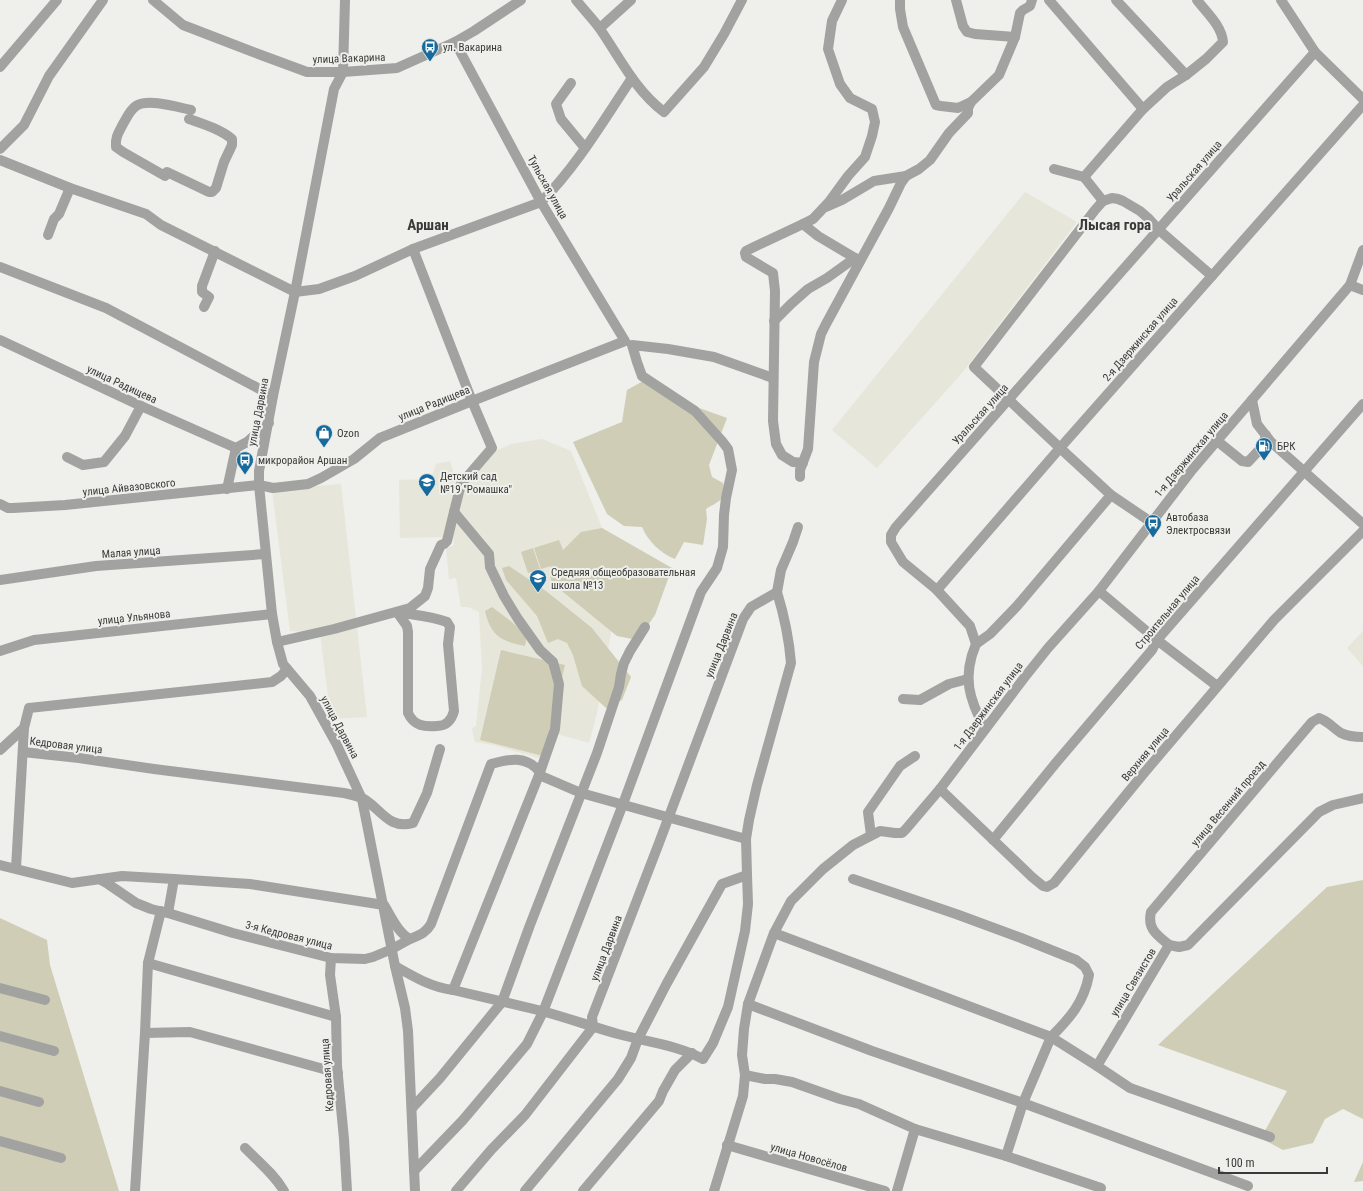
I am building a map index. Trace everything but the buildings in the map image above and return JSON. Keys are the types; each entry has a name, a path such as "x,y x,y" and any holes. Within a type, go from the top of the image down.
{"street":[{"path":"0,67 57,0"},
{"path":"0,149 24,125 49,76 103,0"},
{"name":"улица Вакарина","path":"153,0 183,25 307,72 343,72 397,68 455,42 487,24 521,0"},
{"name":"улица Дарвина","path":"344,0 343,72 334,89 295,292 273,396 259,471 259,485 272,614 283,664 310,696 336,743 362,798 392,949"},
{"path":"576,0 600,28 632,78 654,104 664,112 704,67 742,0"},
{"path":"600,28 631,0"},
{"path":"803,463 793,462 782,455 776,444 773,421 775,292 773,274 746,257 745,253 754,247 814,219 865,157 875,122 872,109 850,98 840,84 828,49 832,21 842,0"},
{"path":"900,0 903,27 936,104 958,108 971,102 999,75 1015,36 1020,13 1030,6 1032,0"},
{"path":"956,0 967,32 975,34 1015,36"},
{"path":"1049,0 1143,109"},
{"path":"1116,0 1186,75"},
{"path":"1084,177 1143,109 1167,87 1186,75 1206,59 1223,42 1219,29 1197,0"},
{"path":"1281,0 1315,52 1363,99"},
{"name":"Тульская улица","path":"455,42 541,202 629,343"},
{"name":"Уральская улица","path":"976,644 970,626 937,590 903,562 891,542 891,535 896,527 1315,52"},
{"path":"0,160 70,188 146,214 162,225 295,292 319,289 355,276 413,249 541,202 556,187 585,148 632,78"},
{"path":"571,83 556,104 561,119 585,148"},
{"path":"824,208 842,200 874,181 906,176 919,169 930,160 949,133 968,113 968,108 971,102"},
{"path":"144,103 165,104 190,114 227,134 232,139 232,145 224,162 216,188 212,192 166,174 123,152 116,146 115,139 128,115 136,106 144,103"},
{"name":"2-я Дзержинская улица","path":"937,590 1363,104"},
{"path":"1054,169 1084,177 1103,201"},
{"path":"800,477 800,470 808,449 814,362 821,334 858,259 889,208 906,176"},
{"path":"48,235 54,219 59,214 70,188"},
{"path":"1151,522 1111,495 974,367 1094,210 1103,201 1112,198 1123,201 1140,211 1159,230 1212,276"},
{"path":"803,224 818,236 858,259"},
{"path":"277,642 334,629 410,608 425,596 428,588 430,569 441,545 447,541 461,484 492,448 413,249"},
{"name":"1-я Дзержинская улица","path":"714,1191 743,1096 745,1075 742,1054 748,1004 774,933 791,902 824,869 853,845 871,835 880,832 902,833 906,829 940,789 1048,648 1099,591 1216,440 1252,400 1350,284 1363,250"},
{"path":"204,308 209,297 202,292 202,286 215,251"},
{"path":"774,321 808,290 835,271 858,259"},
{"path":"0,267 106,308 273,396"},
{"path":"1350,284 1363,290"},
{"name":"улица Радищева","path":"0,340 141,406 236,448"},
{"path":"629,343 714,357 773,378"},
{"path":"414,1171 463,1120 527,1044 543,1012 702,592 717,568 723,547 724,515 732,470 728,449 695,411 642,376 629,343"},
{"name":"улица Радищева","path":"259,485 273,488 308,484 354,459 380,438 472,400 629,343"},
{"path":"1252,400 1257,424 1271,442 1363,524"},
{"name":"Строительная улица","path":"993,840 1055,764 1152,650 1157,640 1363,404"},
{"path":"67,457 83,465 104,462 125,436 141,406"},
{"path":"227,489 236,448 247,442 268,423"},
{"path":"1216,440 1242,461 1248,462 1262,446 1266,435"},
{"name":"улица Айвазовского","path":"1,505 8,508 13,508 65,505 259,485"},
{"path":"985,730 976,711 968,680 969,664 976,644 990,634 1017,606 1111,495"},
{"path":"453,990 539,774 555,729 559,684 553,662 540,650 514,614 490,567 489,554 454,512"},
{"path":"395,966 430,985 543,1012 593,1027 676,1048 692,1053 703,1059 713,1043 728,1007 745,931 748,904 746,839 757,784 791,663 790,644 778,592 781,570 798,527"},
{"name":"Верхняя улица","path":"940,789 1032,878 1043,886 1047,887 1054,883 1274,620 1363,531"},
{"name":"Малая улица","path":"0,580 96,566 265,554"},
{"path":"1099,591 1157,640 1218,686"},
{"name":"улица Дарвина","path":"593,1027 592,1017 743,619 751,607 778,592"},
{"path":"397,612 428,616 447,622 450,627 448,644 454,711 450,721 445,724 429,727 421,725 415,723 408,713 408,632 407,626 397,612"},
{"name":"улица Ульянова","path":"0,651 34,640 272,614"},
{"path":"412,1108 440,1078 502,1002 530,925 597,753 619,687 624,663 645,627"},
{"name":"Кедровая улица","path":"287,669 272,682 29,708 24,728 23,752 344,793 362,798"},
{"path":"903,699 920,700 949,684 968,680"},
{"name":"улица Весенний проезд","path":"1169,945 1157,935 1152,927 1149,920 1151,912 1312,722 1319,718 1326,720 1342,733 1355,737 1363,737"},
{"path":"0,750 24,728"},
{"path":"362,798 396,824 402,825 413,823 427,793 440,749"},
{"path":"16,868 23,752"},
{"path":"871,835 868,812 900,766 915,756"},
{"path":"410,939 428,930 431,924 491,764 508,759 516,759 536,766 539,774 581,793 746,839"},
{"name":"улица Связистов","path":"1097,1066 1169,945 1179,947 1188,945 1319,812 1333,805 1363,798"},
{"path":"0,865 72,883 122,876 250,884 384,905"},
{"path":"525,1191 618,1079 631,1058 638,1039 686,947 722,884 747,875"},
{"name":"3-я Кедровая улица","path":"99,879 136,903 151,909 233,933 331,958 365,959 380,955 410,939"},
{"path":"135,1191 148,963 174,879"},
{"path":"853,880 978,922 1076,960 1085,967 1089,975 1087,988 1067,1021 1051,1037 1023,1103 1006,1156"},
{"name":"улица Дарвина","path":"384,905 399,929 410,939"},
{"path":"774,933 1051,1037 1130,1088 1270,1137"},
{"path":"392,949 405,1008 408,1031 415,1191"},
{"name":"Кедровая улица","path":"331,958 330,975 336,1017 338,1073 347,1191"},
{"path":"148,963 336,1017"},
{"path":"0,988 45,1000"},
{"path":"748,1004 872,1051 1023,1103 1248,1186"},
{"path":"456,1191 491,1150 525,1115 593,1027"},
{"path":"145,1033 190,1032 338,1073"},
{"path":"0,1036 54,1051"},
{"path":"583,1191 659,1101 675,1070 692,1053"},
{"path":"745,1075 792,1082 859,1104 915,1129 1006,1156 1104,1190"},
{"path":"0,1091 39,1102"},
{"path":"897,1191 915,1129"},
{"path":"0,1141 61,1158"},
{"name":"улица Новосёлов","path":"727,1145 885,1191"},
{"path":"246,1148 266,1168 284,1191"}],"shaded area":[{"path":"1025,192 1077,222 962,373 877,468 832,430"},
{"path":"645,380 677,400 727,418 709,465 712,477 723,483 723,497 718,502 706,509 707,519 703,545 684,542 675,559 665,554 656,546 642,527 624,526 607,514 573,442 622,422 627,390"},
{"name":"Средняя общеобразовательная школа №13","path":"542,439 571,451 621,575 597,713 589,743 550,732 542,759 493,745 475,742 472,729 476,726 482,669 479,612 468,607 461,607 456,578 449,579 446,549 454,545 453,531 462,492 473,472 494,452 511,444"},
{"name":"Детский сад №19 \"Ромашка\"","path":"450,461 458,488 446,538 400,538 399,480 431,479 436,464"},
{"path":"341,484 367,717 331,719 320,633 290,631 272,490"},
{"path":"602,528 672,568 655,615 641,635 632,639 617,636 552,583 550,575 551,566 541,569 534,548 559,540 563,550 581,532"},
{"path":"533,548 540,569 528,573 521,552"},
{"path":"509,566 546,591 592,628 631,677 622,700 606,708 582,686 573,655 567,643 558,639 548,643 537,616 506,580 502,568"},
{"path":"492,607 521,631 526,640 525,646 509,642 494,632 487,619 485,611"},
{"path":"1363,631 1363,666 1347,648"},
{"path":"501,650 565,665 543,756 480,740"},
{"path":"1363,880 1363,1119 1343,1109 1325,1119 1313,1143 1283,1150 1261,1138 1287,1091 1158,1045 1327,887"},
{"path":"0,918 47,940 50,965 119,1191 0,1191"},
{"path":"1363,1162 1363,1181 1354,1182"}],"place":[{"name":"ул. Вакарина","path":"430,62"},
{"name":"Ozon","path":"324,448"},
{"name":"БРК","path":"1264,461"},
{"name":"микрорайон Аршан","path":"245,475"},
{"name":"Детский сад №19 \"Ромашка\"","path":"427,497"},
{"name":"Автобаза Электросвязи","path":"1153,538"},
{"name":"Средняя общеобразовательная школа №13","path":"538,593"}],"district":[{"name":"Аршан","path":"428,225"},
{"name":"Лысая гора","path":"1115,225"}]}
